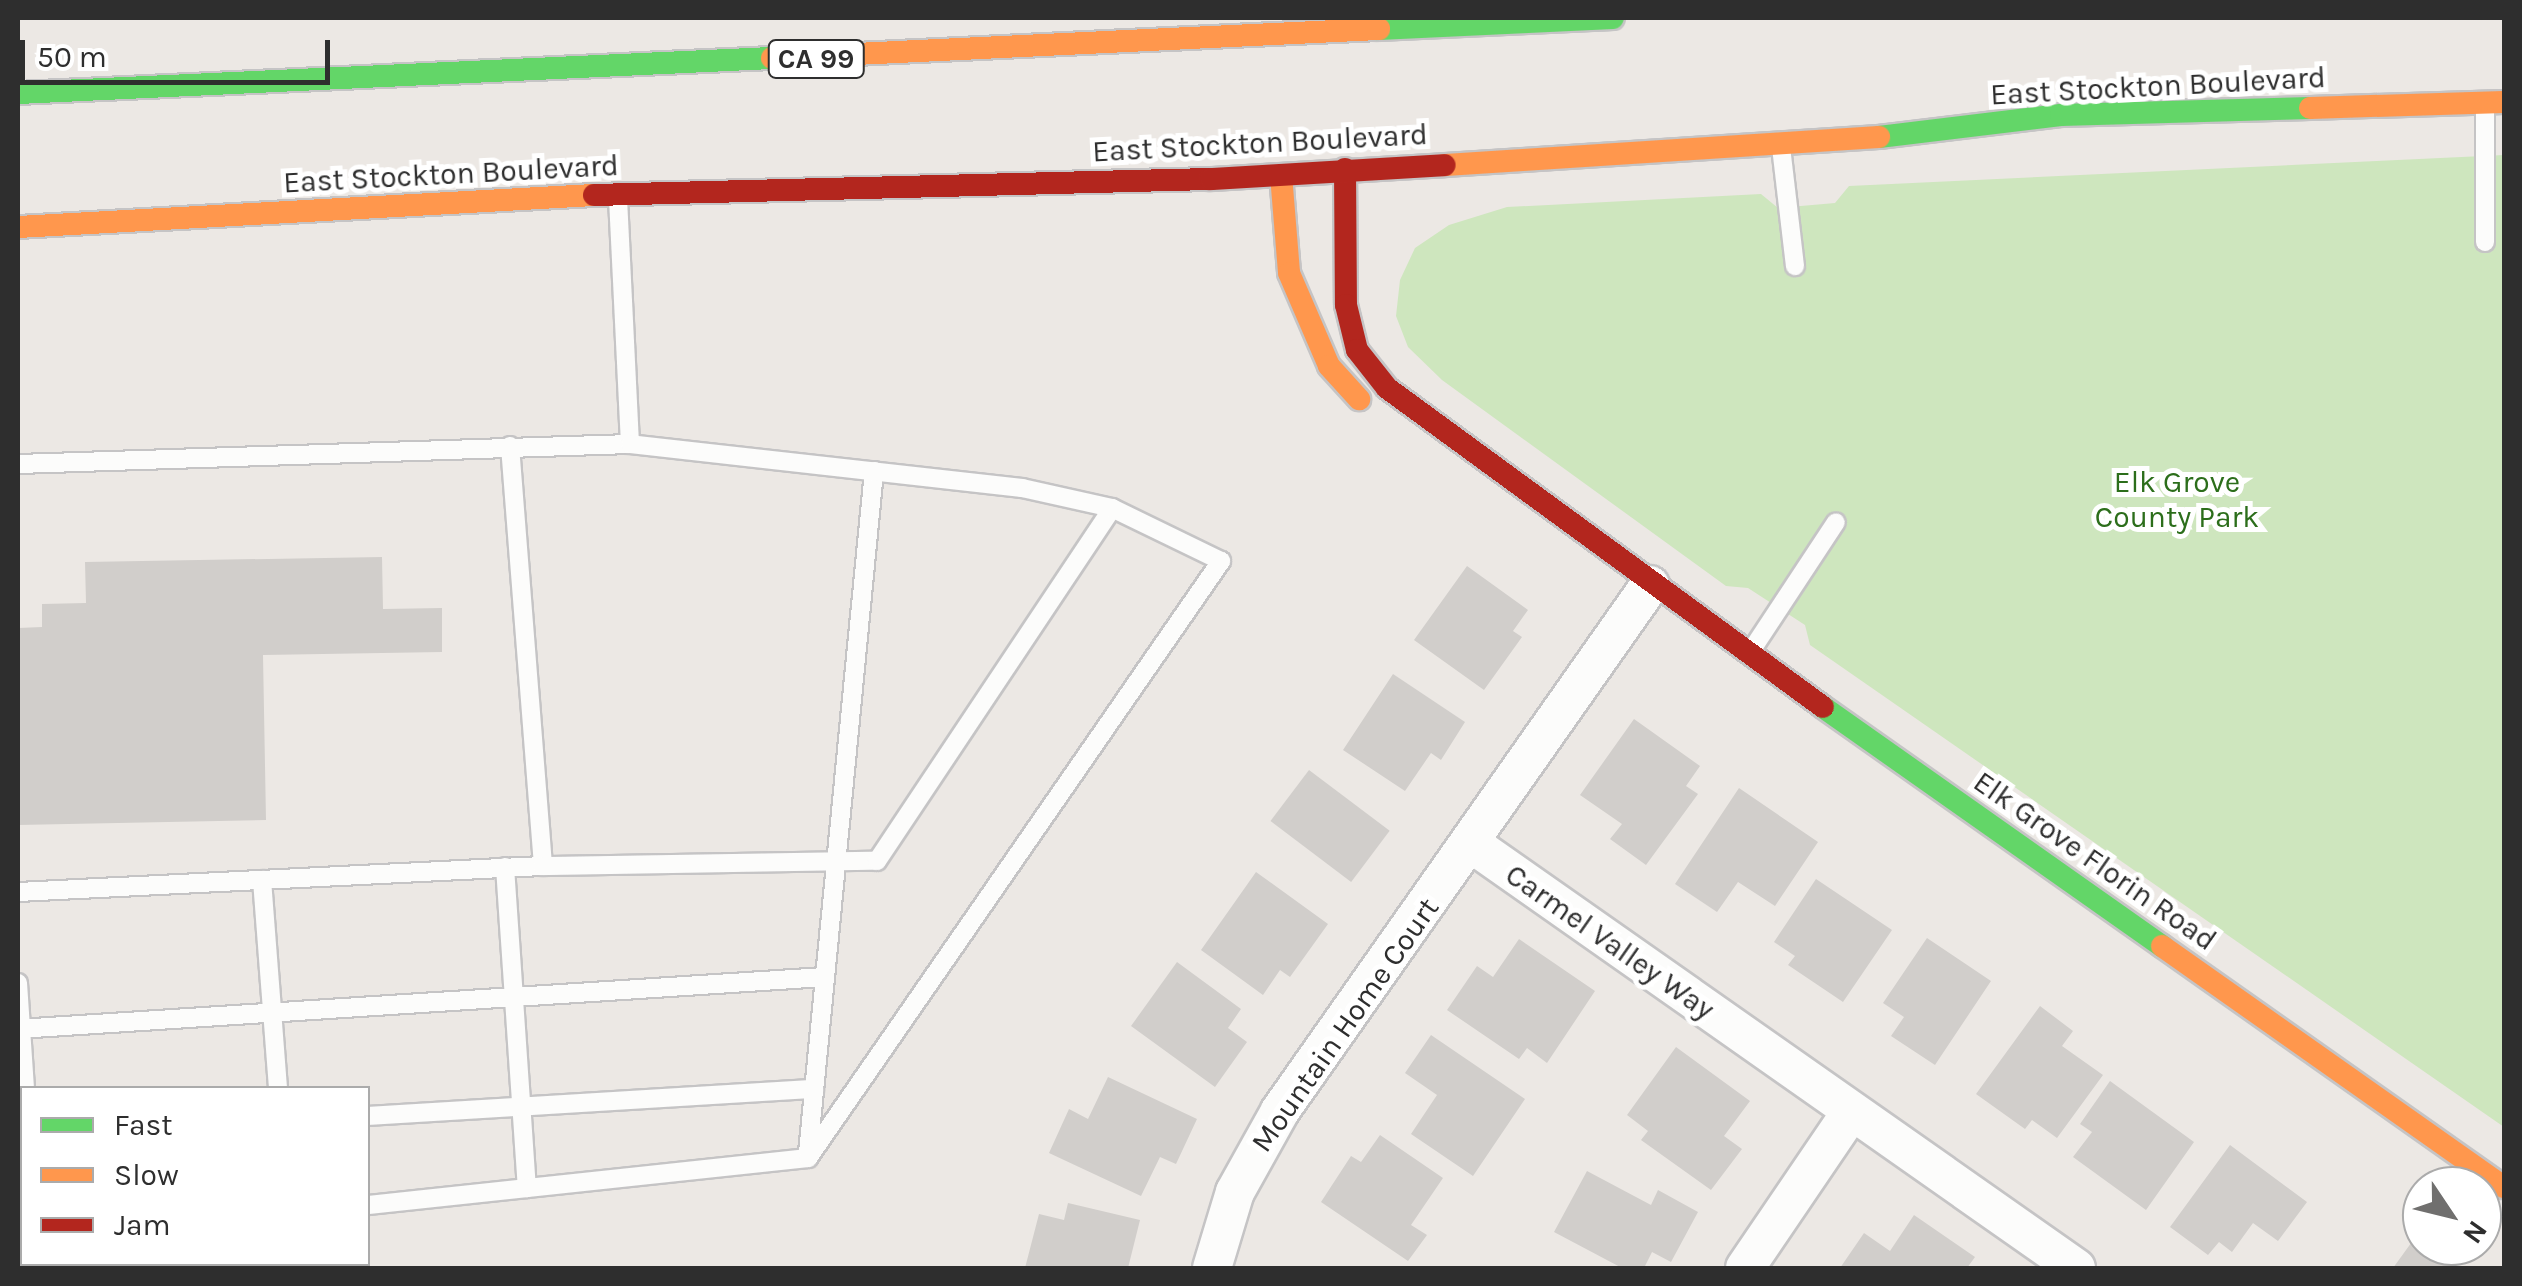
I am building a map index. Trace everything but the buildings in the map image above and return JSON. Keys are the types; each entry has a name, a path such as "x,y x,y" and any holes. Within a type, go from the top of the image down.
{"main road":[{"name":"CA 99","path":"18,93 1613,18"},
{"name":"East Stockton Boulevard","path":"18,227 618,194 1281,175 1780,142 2061,115 2495,102"},
{"name":"Elk Grove Florin Road","path":"1345,170 1346,305 1357,350 1421,416 1650,585 2504,1187"},
{"path":"1281,175 1290,274 1306,320 1329,366 1373,410"},
{"name":"Elk Grove Florin Road","path":"1413,439 1533,524 1650,585"}],"street":[{"path":"1472,844 1650,585"},
{"name":"Carmel Valley Way","path":"1472,844 2076,1268"},
{"name":"Mountain Home Court","path":"1212,1268 1236,1192 1264,1137 1472,844"},
{"path":"1746,1268 1852,1112"}],"lane":[{"path":"2485,242 2495,102"},
{"path":"1780,142 1796,266"},
{"path":"618,194 630,444"},
{"path":"18,464 630,444 1022,488 1112,508 1222,561 808,1158 370,1205"},
{"path":"510,446 543,866"},
{"path":"808,1158 874,471"},
{"path":"18,892 504,867 877,861 1112,508"},
{"path":"1749,653 1836,522"},
{"path":"504,867 527,1188"},
{"path":"262,880 278,1086"},
{"path":"19,1028 824,977"},
{"path":"18,983 25,1086"},
{"path":"370,1116 814,1089"}],"green space":[{"name":"Elk Grove County Park","path":"2504,155 2504,1127 1810,645 1805,625 1748,588 1726,586 1442,380 1408,347 1396,316 1400,280 1415,248 1449,225 1507,207 1761,194 1778,208 1835,203 1849,186"}],"traffic: fast":[{"path":"1379,29 1613,18"},
{"path":"18,93 772,58"},
{"path":"1879,137 2061,115 2310,108"},
{"path":"1823,707 2162,946"}],"traffic: slow":[{"path":"772,58 1379,29"},
{"path":"2310,108 2504,102"},
{"path":"1445,165 1879,137"},
{"path":"1281,175 1289,273 1329,366 1359,399"},
{"path":"18,227 594,195"},
{"path":"2162,946 2504,1187"}],"traffic: jam":[{"path":"594,195 1211,179 1445,165"},
{"path":"1345,169 1346,305 1357,350 1387,388 1823,707"}]}
